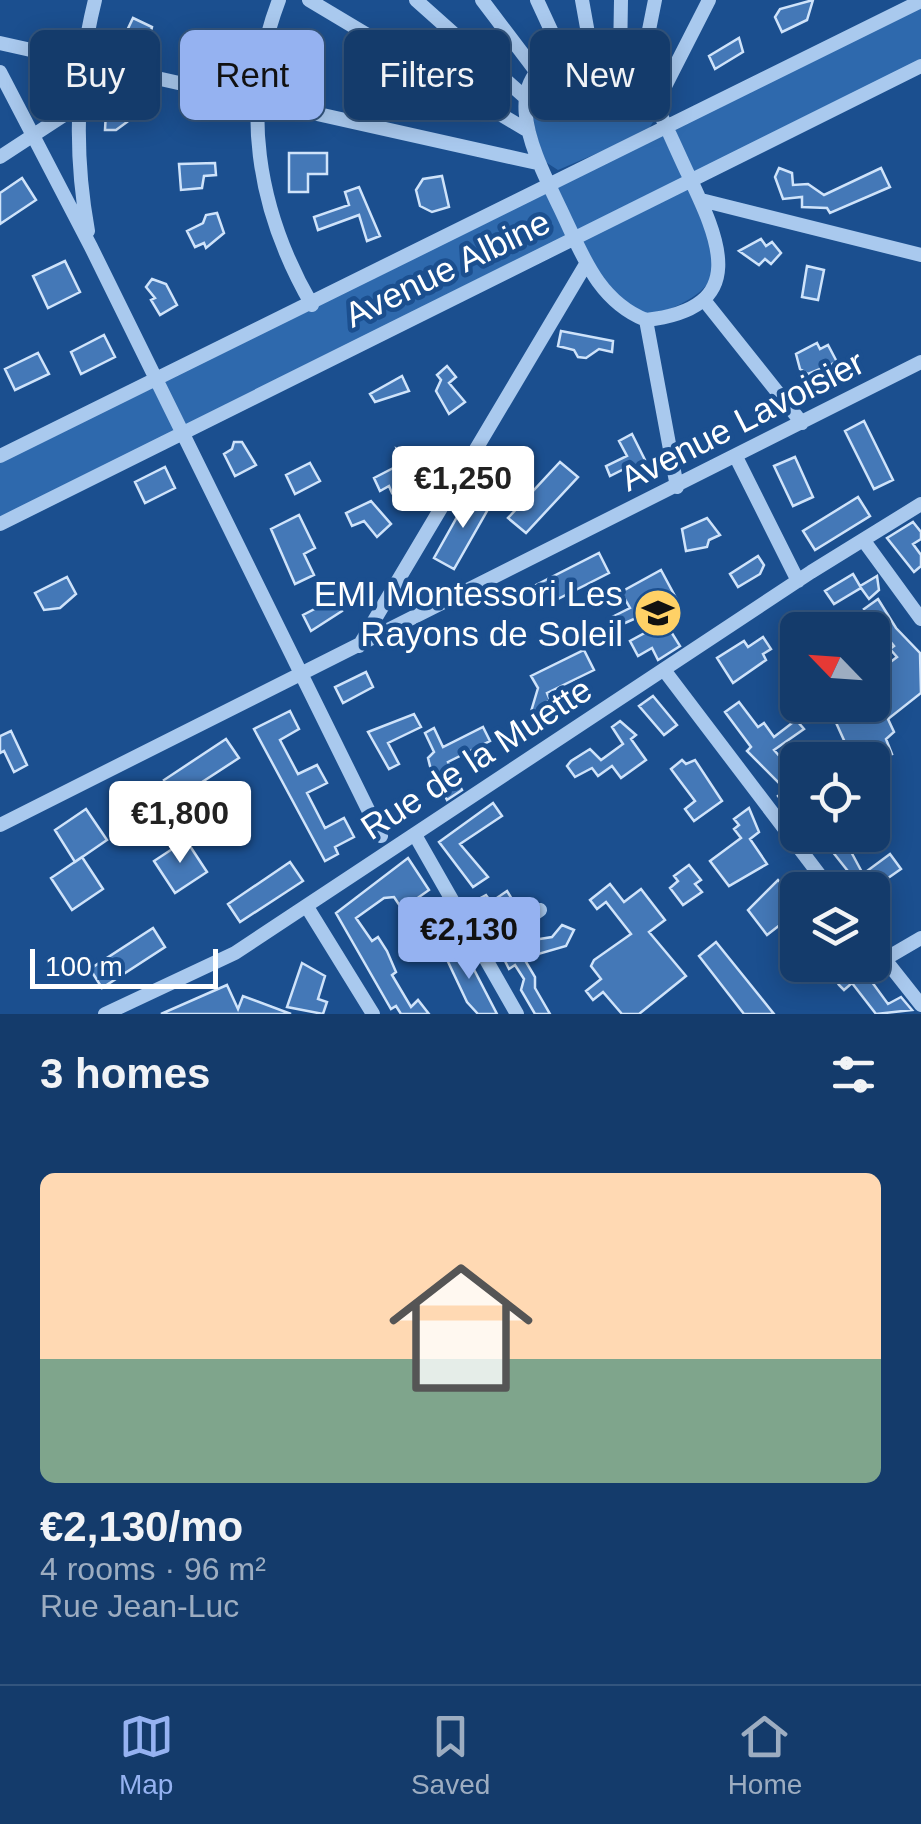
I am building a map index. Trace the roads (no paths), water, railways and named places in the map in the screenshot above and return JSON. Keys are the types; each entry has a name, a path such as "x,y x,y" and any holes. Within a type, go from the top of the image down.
{"street":[{"path":"89,30 94,0"},
{"path":"270,30 279,0"},
{"path":"309,0 525,129"},
{"path":"416,0 527,99"},
{"path":"482,0 530,63"},
{"path":"538,0 551,30"},
{"path":"582,0 587,30"},
{"path":"620,30 621,0"},
{"path":"649,30 655,0"},
{"path":"670,77 709,0"},
{"name":"Avenue Albine","path":"0,456 154,378 312,305 903,4 921,0"},
{"path":"0,43 30,49"},
{"name":"Avenue Albine","path":"0,524 921,66"},
{"path":"0,72 91,247 381,836"},
{"path":"530,92 525,129 537,163 586,264 608,296 646,320 679,314 704,300 720,274 720,255 702,200 663,120"},
{"path":"324,114 537,163"},
{"path":"0,157 55,120"},
{"path":"79,120 82,198 91,247"},
{"path":"258,120 266,197 278,239 312,305"},
{"path":"702,200 921,255"},
{"path":"358,646 586,264"},
{"path":"704,300 802,423"},
{"path":"646,320 677,487"},
{"name":"Avenue Lavoisier","path":"0,825 300,678 921,362"},
{"path":"736,458 798,581"},
{"name":"Rue de la Muette","path":"105,1014 235,954 798,581 921,504"},
{"path":"864,541 921,620"},
{"path":"664,670 817,872"},
{"path":"415,835 516,1014"},
{"path":"306,907 373,1014"},
{"path":"480,952 540,910"},
{"path":"890,956 921,938"},
{"path":"890,965 921,1005"}],"place":[{"name":"EMI Montessori Les Rayons de Soleil","path":"658,613"}]}
